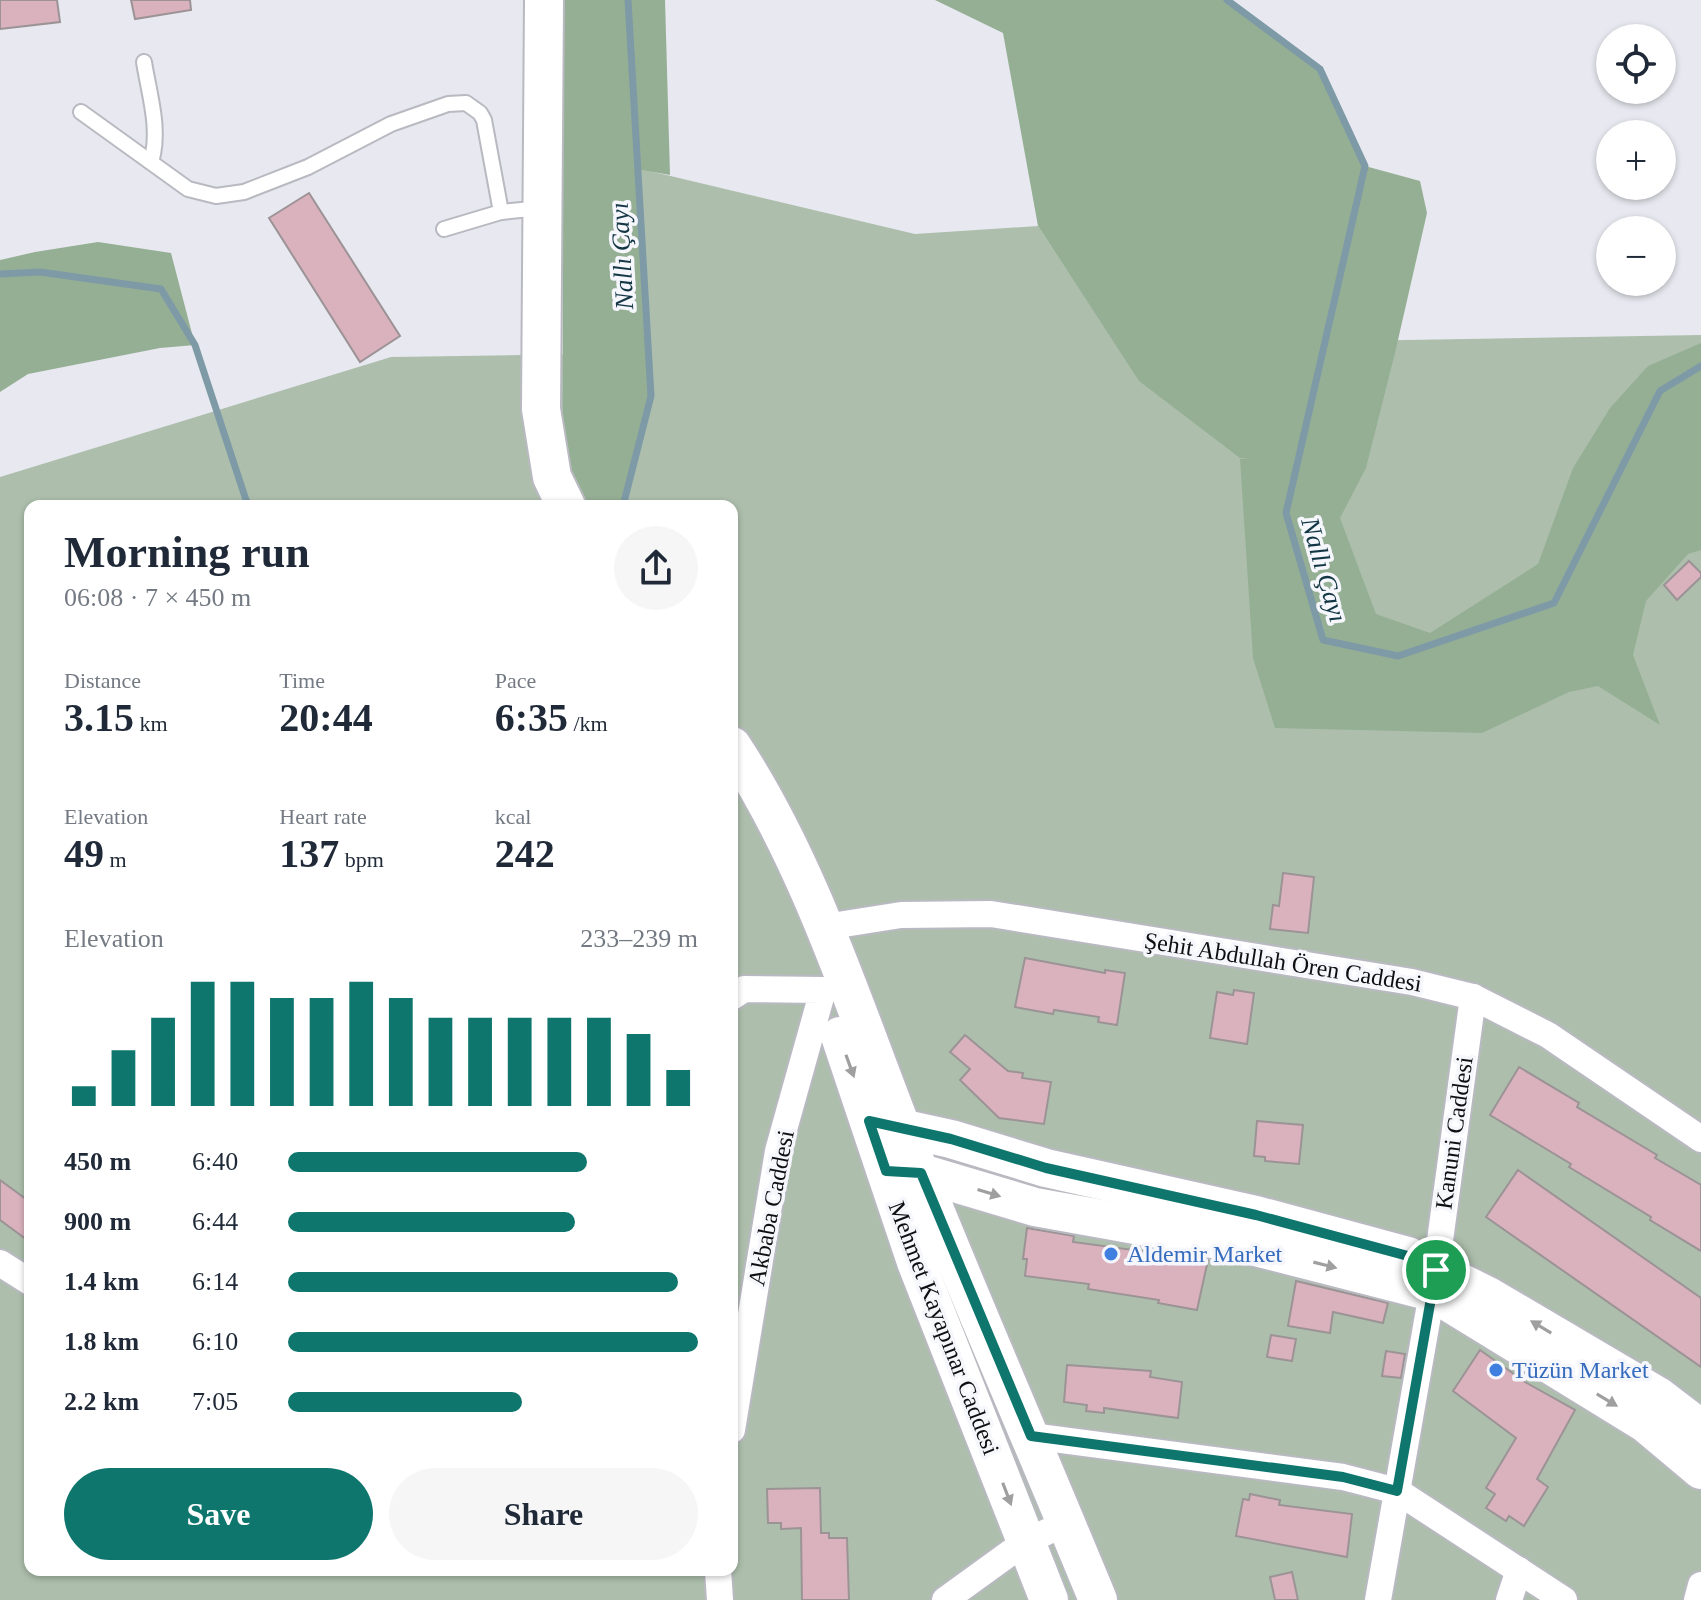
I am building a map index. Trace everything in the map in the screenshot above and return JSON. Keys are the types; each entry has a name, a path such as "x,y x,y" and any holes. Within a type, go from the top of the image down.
{"main road":[{"path":"544,0 541,409 552,477 563,500"},
{"path":"738,755 755,780 825,927 885,1124 1046,1168 1408,1256 1434,1281 1645,1423 1701,1470"},
{"name":"Mehmet Kayapınar Caddesi","path":"738,799 806,941 823,990 885,1124 903,1172 1031,1436 1098,1600"},
{"path":"903,1172 1035,1207 1434,1281 1490,1297 1645,1389 1701,1429"},
{"name":"Mehmet Kayapınar Caddesi","path":"903,1172 916,1262 1049,1600"}],"street":[{"name":"Şehit Abdullah Ören Caddesi","path":"825,927 901,915 991,914 1412,982 1473,997 1548,1035 1701,1139"},
{"path":"738,993 744,989 823,990"},
{"name":"Akbaba Caddesi","path":"738,1394 778,1151 823,990"},
{"name":"Kanuni Caddesi","path":"1378,1600 1434,1281 1473,997"},
{"path":"0,1263 24,1278"},
{"path":"1031,1436 1343,1477 1397,1491 1564,1600"},
{"path":"945,1600 1025,1542 1066,1523"},
{"path":"1509,1600 1519,1570"},
{"path":"718,1576 720,1600"},
{"path":"1697,1600 1701,1585"}],"lane":[{"path":"144,62 156,133 151,162"},
{"path":"81,112 188,189 201,194 230,196 308,167 391,124 448,104 466,103 484,120 501,212"},
{"path":"444,229 501,212 543,208"}],"green space":[{"path":"562,0 665,0 670,175 637,169 651,396 625,500 577,500 563,457"},
{"path":"935,0 1226,0 1323,75 1365,166 1420,181 1427,213 1395,353 1366,468 1340,518 1376,614 1430,633 1538,564 1573,468 1610,408 1648,366 1701,343 1701,550 1688,554 1646,601 1633,655 1660,725 1598,686 1569,692 1482,733 1275,728 1253,658 1240,459 1251,458 1240,458 1139,381 1038,226 1003,33"},
{"path":"637,168 915,234 1038,226 1116,345 1701,335 1701,1600 0,1600 0,477 391,357 648,353"},
{"path":"98,242 171,253 195,345 160,348 28,374 0,392 0,260"}],"building":[{"path":"0,0 57,0 60,22 0,29"},
{"path":"131,0 190,0 191,10 135,19"},
{"path":"309,193 400,336 360,362 269,218"},
{"path":"1689,561 1701,577 1677,600 1664,585"},
{"path":"1283,873 1314,877 1308,933 1270,929 1273,905 1279,906"},
{"path":"1025,958 1105,973 1105,970 1125,973 1117,1025 1098,1022 1099,1017 1054,1010 1053,1014 1015,1007"},
{"path":"1234,990 1254,993 1247,1044 1210,1038 1217,992 1233,995"},
{"path":"965,1035 1008,1071 1023,1073 1022,1078 1051,1082 1044,1124 999,1118 960,1080 970,1069 950,1052"},
{"path":"1519,1067 1579,1103 1577,1107 1701,1185 1701,1251 1569,1167 1571,1164 1490,1115"},
{"path":"1257,1121 1303,1125 1299,1164 1265,1161 1265,1157 1254,1156"},
{"path":"1518,1170 1701,1298 1701,1367 1486,1217"},
{"path":"0,1180 24,1198 24,1238 0,1220"},
{"path":"1027,1228 1074,1236 1073,1242 1208,1260 1197,1310 1158,1303 1159,1300 1088,1289 1089,1284 1025,1276 1027,1259 1023,1259"},
{"path":"1296,1281 1388,1303 1383,1323 1333,1312 1330,1333 1288,1326"},
{"path":"1271,1335 1296,1339 1292,1361 1267,1357"},
{"path":"1480,1350 1525,1382 1575,1410 1537,1479 1548,1487 1524,1526 1509,1516 1506,1521 1486,1508 1495,1494 1486,1488 1516,1438 1453,1391"},
{"path":"1386,1351 1405,1354 1401,1378 1382,1376"},
{"path":"1067,1365 1151,1371 1150,1377 1182,1382 1178,1418 1104,1408 1104,1413 1086,1411 1087,1405 1064,1402"},
{"path":"820,1488 821,1533 829,1533 829,1538 847,1538 849,1600 802,1600 801,1528 781,1529 781,1523 768,1523 767,1489"},
{"path":"1250,1494 1280,1500 1279,1505 1352,1514 1347,1557 1236,1536 1243,1499 1249,1500"},
{"path":"1292,1572 1298,1600 1275,1600 1270,1577"}],"waterway":[{"name":"Nallı Çayı","path":"625,500 651,396 628,0"},
{"name":"Nallı Çayı","path":"1227,0 1320,69 1365,166 1286,513 1323,640 1398,656 1554,603 1660,391 1701,366"},
{"name":"Nallı Çayı","path":"0,274 40,272 161,289 195,345 246,500"}],"place":[{"name":"Aldemir Market","path":"1111,1254"},
{"name":"Tüzün Market","path":"1496,1370"}],"route":[{"path":"869,1121 951,1139 1046,1168 1256,1215 1408,1256 1436,1270 1397,1491 1343,1477 1031,1436 921,1173 886,1171 869,1121"}]}
